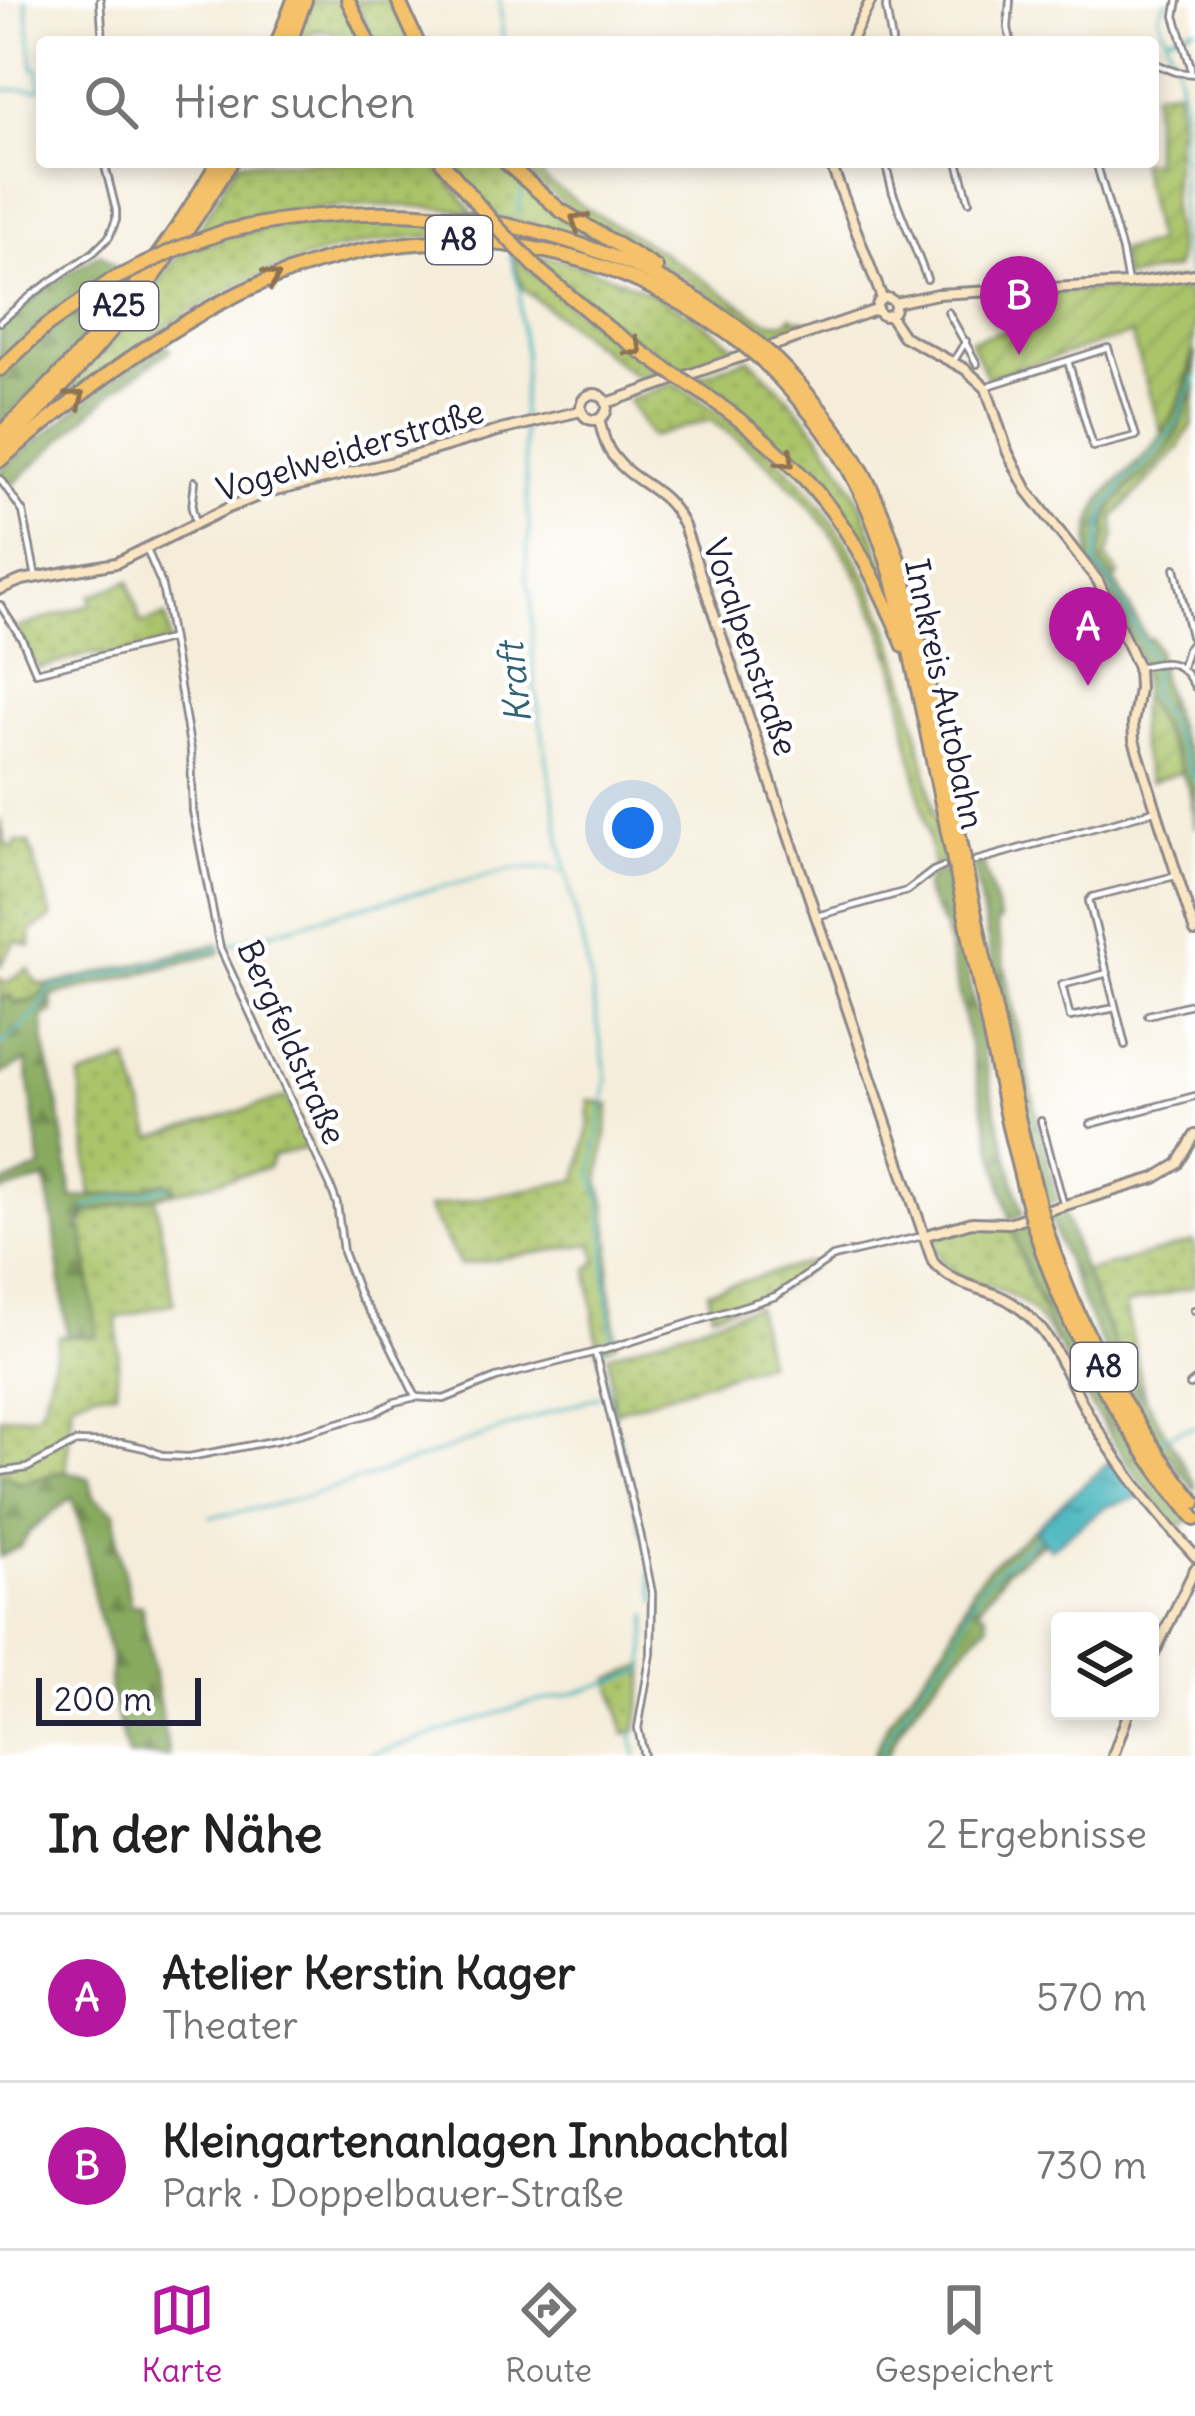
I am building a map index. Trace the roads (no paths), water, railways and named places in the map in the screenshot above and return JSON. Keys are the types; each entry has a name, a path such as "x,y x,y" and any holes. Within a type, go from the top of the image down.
{"highway":[{"path":"280,36 294,0"},
{"path":"292,36 305,0"},
{"path":"348,0 365,36"},
{"path":"398,0 414,36"},
{"name":"A25","path":"0,434 110,317 214,168"},
{"name":"A25","path":"0,449 113,330 167,260 227,168"},
{"path":"447,168 541,272 596,319 759,434 811,484 856,544 916,675"},
{"path":"512,168 560,210 658,269 700,301"},
{"name":"Innkreis Autobahn","path":"0,369 45,327 112,280 162,254 224,232 286,218 401,212 537,231 655,275 700,301 819,407 872,491 895,546 915,618 1008,1123 1057,1289 1127,1428 1195,1519"},
{"name":"Innkreis Autobahn","path":"0,460 163,336 248,289 311,263 389,244 467,240 544,250 613,269 678,299 749,342"},
{"name":"Innkreis Autobahn","path":"767,358 840,454 892,569 959,864"},
{"name":"Innkreis Autobahn","path":"1036,1214 1108,1375 1195,1502"}],"street":[{"path":"100,0 103,36"},
{"path":"853,36 871,0"},
{"path":"887,0 891,36"},
{"path":"1010,0 1010,36"},
{"path":"1159,65 1193,74 1178,27 1178,0"},
{"path":"0,322 110,237 116,210 106,168"},
{"path":"832,168 883,298"},
{"path":"887,168 928,280"},
{"path":"960,168 969,201"},
{"path":"1098,168 1128,284"},
{"path":"895,303 957,292 1128,284 1191,275"},
{"path":"883,298 895,303 889,315 877,310 883,298"},
{"path":"607,404 877,310"},
{"path":"948,313 977,364"},
{"path":"889,315 903,336 953,362 986,388 1008,453 1027,490 1098,580 1138,667 1134,740 1195,932"},
{"path":"953,362 966,341"},
{"path":"986,388 1068,361 1108,348 1136,436 1093,447 1068,361"},
{"path":"590,394 598,394 607,404 599,420 590,420 581,411 581,403 590,394"},
{"name":"Vogelweiderstraße","path":"0,589 36,577 95,569 147,550 262,494 581,411"},
{"name":"Voralpenstraße","path":"599,420 615,459 667,499 684,526 933,1262 959,1283 1018,1306 1046,1334 1109,1448 1195,1556"},
{"path":"0,479 23,512 36,577"},
{"path":"195,481 192,508 196,524"},
{"name":"Bergfeldstraße","path":"147,550 161,583 191,752 193,811 220,948 330,1185 343,1252 360,1297 388,1338 416,1397"},
{"path":"1175,568 1194,641 1181,667"},
{"path":"0,605 36,672 170,639"},
{"path":"1138,667 1169,663 1181,667 1195,687"},
{"path":"817,916 907,892 933,871 1156,811"},
{"path":"1125,1045 1089,907 1092,897 1175,876"},
{"path":"1108,973 1062,985 1070,1017 1114,1007"},
{"path":"1148,1015 1195,1003"},
{"path":"1090,1124 1195,1096"},
{"path":"1041,1121 1064,1206"},
{"path":"0,1472 27,1468 76,1442 122,1443 164,1456 189,1457 278,1440 416,1397 443,1399 496,1378 600,1352 776,1296 833,1257 971,1222 1009,1223 1129,1187 1170,1170 1195,1135"},
{"path":"600,1352 652,1593 651,1654 638,1728 644,1756"},
{"path":"1159,1643 1195,1569"},
{"path":"1113,1756 1126,1720"}],"water":[{"path":"1112,1459 1140,1497 1105,1507 1050,1549 1034,1529"}],"waterway":[{"path":"26,0 33,68"},
{"path":"500,0 503,36"},
{"path":"1167,0 1158,14 1175,56 1183,102 1180,228 1195,296"},
{"path":"1168,36 1195,27"},
{"path":"0,90 36,89"},
{"name":"Kraft","path":"517,215 522,190"},
{"name":"Kraft","path":"510,255 520,289 525,354 526,574 534,683 607,1079 592,1172 600,1198 612,1335 600,1359 642,1533"},
{"path":"1195,377 1180,419 1106,504 1095,565 1116,590 1153,662 1151,694 1195,781"},
{"path":"0,1045 36,1013 49,989 514,869 552,868 567,873"},
{"path":"85,1209 168,1187"},
{"path":"211,1517 359,1480 600,1396"},
{"path":"1161,1439 1195,1427"},
{"path":"882,1756 885,1741 954,1647 983,1585 1038,1537"},
{"path":"650,1572 656,1602"},
{"path":"367,1756 640,1672 645,1668 648,1615"},
{"path":"635,1731 637,1756"}],"place":[{"name":"Kleingartenanlagen Innbachtal","path":"1019,355"},
{"name":"Atelier Kerstin Kager","path":"1088,686"}]}
